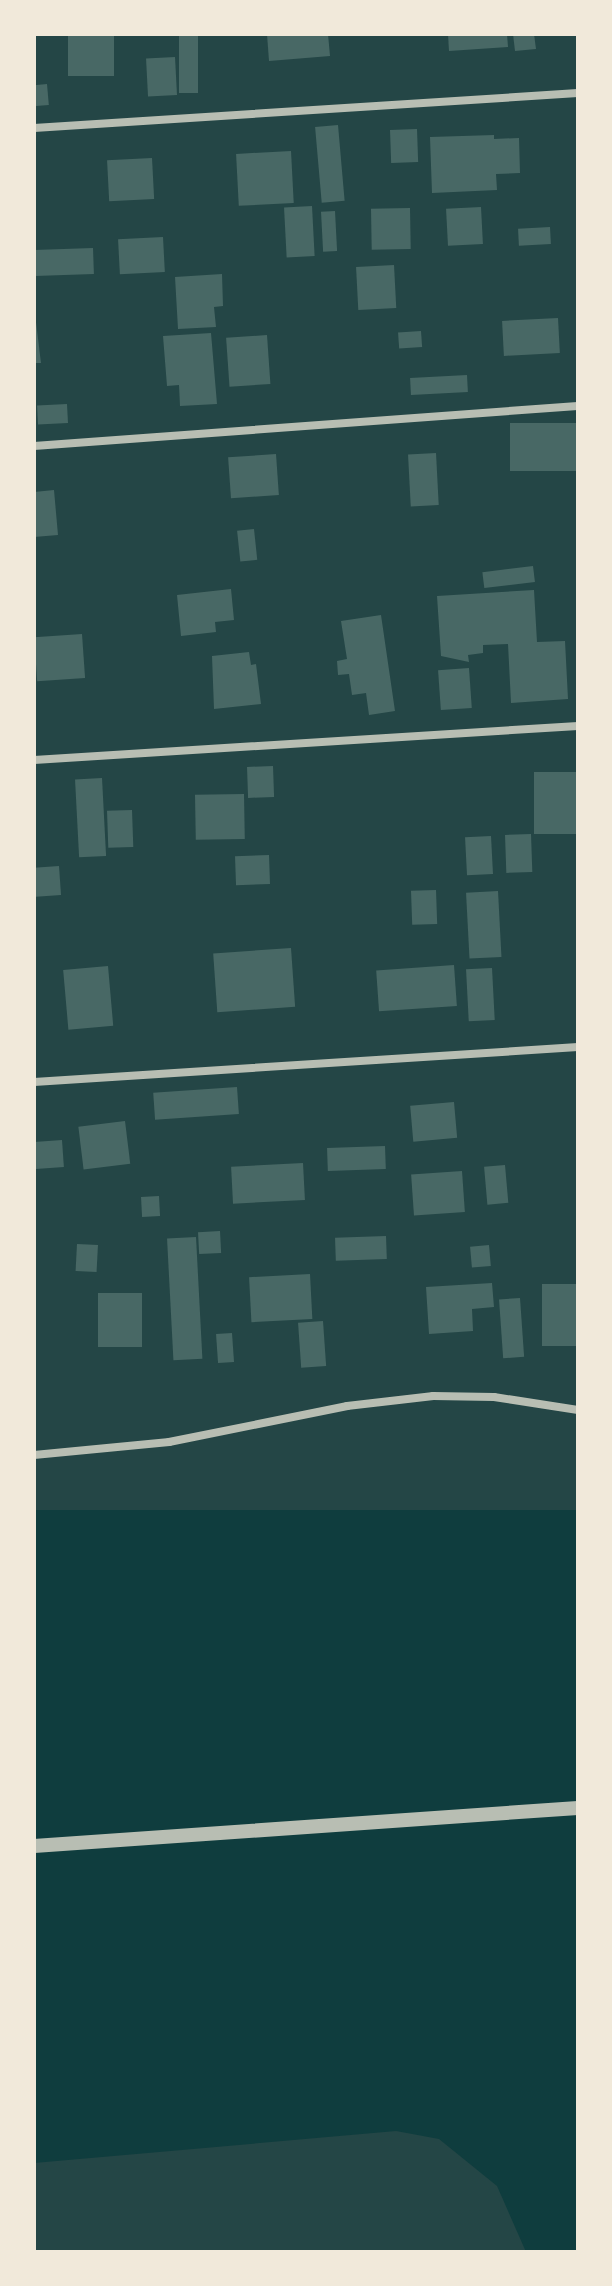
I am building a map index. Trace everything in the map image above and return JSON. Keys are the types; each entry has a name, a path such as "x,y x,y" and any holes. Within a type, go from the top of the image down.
{"street":[{"path":"34,128 578,93"},
{"path":"34,446 578,406"},
{"path":"34,760 578,726"},
{"path":"34,1082 578,1047"},
{"path":"34,1455 169,1442 347,1406 433,1396 494,1397 578,1410"},
{"path":"34,1846 578,1808"}],"shaded area":[{"path":"34,34 578,34 578,1510 34,1510"},
{"path":"396,2131 439,2139 497,2186 526,2252 34,2252 34,2163"}],"building":[{"path":"68,34 114,34 114,76 68,76"},
{"path":"179,34 198,34 198,93 179,93"},
{"path":"267,34 328,34 330,56 269,61"},
{"path":"448,34 507,34 508,47 449,51"},
{"path":"513,34 534,34 536,49 515,51"},
{"path":"175,57 177,95 148,96 146,59"},
{"path":"47,84 49,105 36,106 34,85"},
{"path":"338,125 345,201 322,203 315,127"},
{"path":"417,129 418,162 391,163 390,130"},
{"path":"494,135 494,139 519,138 520,173 496,174 497,190 432,193 430,137"},
{"path":"291,151 294,203 239,206 236,154"},
{"path":"152,158 154,199 109,201 107,160"},
{"path":"312,206 315,256 287,257 284,207"},
{"path":"481,207 483,244 448,246 446,209"},
{"path":"410,208 411,249 372,250 371,209"},
{"path":"335,211 337,251 323,252 321,212"},
{"path":"550,227 551,244 519,246 518,229"},
{"path":"163,237 165,272 120,274 118,239"},
{"path":"93,248 94,274 35,276 34,250"},
{"path":"394,265 396,308 358,310 356,267"},
{"path":"222,274 223,306 214,307 216,327 178,329 175,277"},
{"path":"34,306 41,363 34,363"},
{"path":"558,318 560,353 504,356 502,321"},
{"path":"421,331 422,347 399,349 398,333"},
{"path":"211,333 217,404 180,406 179,385 167,386 163,336"},
{"path":"267,335 270,384 230,387 226,338"},
{"path":"467,375 468,392 411,395 410,378"},
{"path":"67,404 68,423 38,425 37,406"},
{"path":"510,423 578,423 578,471 510,471"},
{"path":"436,453 439,505 411,506 408,454"},
{"path":"276,454 279,495 231,498 228,457"},
{"path":"54,490 58,535 34,537 34,492"},
{"path":"254,529 257,560 240,562 237,531"},
{"path":"533,566 535,582 484,588 482,572"},
{"path":"231,589 234,620 215,622 216,632 181,636 177,595"},
{"path":"534,590 537,642 565,641 568,699 511,703 508,644 483,645 483,653 468,655 469,662 441,656 437,596"},
{"path":"381,615 395,711 369,715 366,693 352,695 349,674 338,675 337,661 347,659 341,621"},
{"path":"82,634 85,678 37,681 34,637"},
{"path":"249,652 251,665 256,664 261,704 214,709 212,656"},
{"path":"469,668 472,708 441,710 438,670"},
{"path":"273,766 274,797 248,798 247,767"},
{"path":"534,772 578,772 578,834 534,834"},
{"path":"102,778 106,856 79,857 75,779"},
{"path":"244,794 245,839 196,840 195,795"},
{"path":"132,810 133,847 108,848 107,811"},
{"path":"531,834 532,872 506,873 505,835"},
{"path":"491,836 493,874 467,875 465,837"},
{"path":"269,855 270,884 236,885 235,856"},
{"path":"59,866 61,895 36,897 34,868"},
{"path":"436,890 437,924 412,925 411,891"},
{"path":"498,891 501,957 469,959 466,893"},
{"path":"291,948 295,1007 217,1012 213,953"},
{"path":"454,965 457,1006 379,1011 376,970"},
{"path":"108,966 113,1026 68,1030 63,970"},
{"path":"492,968 495,1020 469,1021 466,969"},
{"path":"237,1087 239,1114 155,1120 153,1093"},
{"path":"454,1102 457,1138 413,1142 410,1106"},
{"path":"125,1121 130,1164 84,1169 78,1127"},
{"path":"62,1140 64,1167 36,1169 34,1142"},
{"path":"385,1146 386,1169 328,1171 327,1148"},
{"path":"303,1163 305,1200 233,1204 231,1167"},
{"path":"505,1165 508,1203 487,1205 484,1167"},
{"path":"462,1171 465,1212 414,1215 411,1175"},
{"path":"159,1196 160,1216 142,1217 141,1197"},
{"path":"220,1231 221,1253 199,1254 198,1232"},
{"path":"386,1236 387,1259 336,1261 335,1238"},
{"path":"196,1237 202,1359 173,1360 167,1239"},
{"path":"77,1244 98,1245 97,1272 76,1271"},
{"path":"489,1245 491,1266 472,1268 470,1247"},
{"path":"310,1274 312,1319 251,1322 249,1277"},
{"path":"492,1283 494,1307 472,1309 473,1331 429,1334 426,1287"},
{"path":"542,1284 578,1284 578,1346 542,1346"},
{"path":"98,1293 142,1293 142,1347 98,1347"},
{"path":"520,1298 524,1357 503,1358 499,1299"},
{"path":"323,1321 326,1366 301,1368 298,1323"},
{"path":"232,1333 234,1362 218,1363 216,1334"}]}
